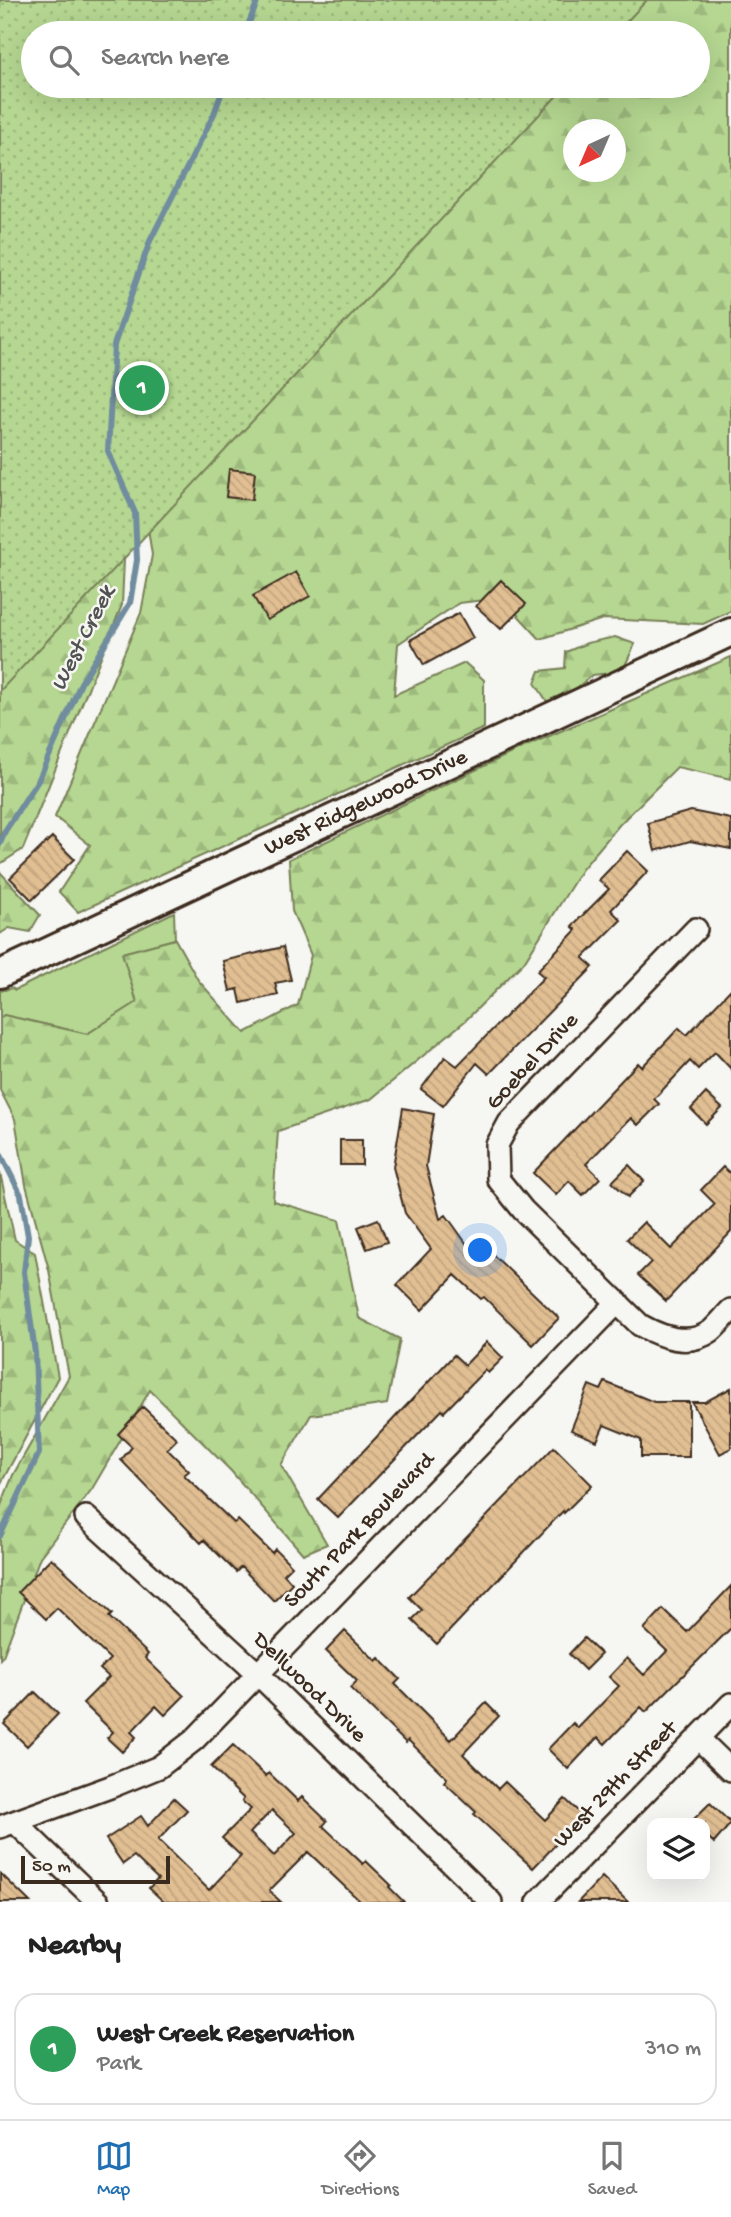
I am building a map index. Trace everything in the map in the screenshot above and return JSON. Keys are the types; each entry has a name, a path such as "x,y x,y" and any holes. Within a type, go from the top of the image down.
{"street":[{"name":"West Ridgewood Drive","path":"0,974 731,632"},
{"name":"Goebel Drive","path":"618,1303 523,1210 498,1179 497,1145 509,1123 696,929"},
{"path":"618,1303 640,1325 658,1335 686,1340 709,1332 731,1310"},
{"name":"South Park Boulevard","path":"8,1824 159,1767 194,1740 618,1303"},
{"name":"Dellwood Drive","path":"86,1517 258,1674 491,1902"},
{"name":"West 29th Street","path":"538,1902 731,1704"},
{"path":"698,1738 731,1770"},
{"path":"8,1824 98,1902"}],"green space":[{"path":"0,0 647,0 627,21 21,21 21,98 555,98 0,691"},
{"path":"301,0 731,0 731,611 703,624 603,619 540,639 502,598 459,603 398,644 394,695 465,663 484,680 484,728 78,912 59,892 90,845 55,817 141,613 152,555 137,455 251,98 710,98 710,21 291,21"},
{"path":"0,249 126,514 122,605 23,849 0,864"},
{"path":"615,637 635,644 622,672 592,675 571,693 548,703 535,683 540,671 565,668 566,652 587,643"},
{"path":"731,657 731,779 677,767 620,824 582,869 524,962 465,1021 371,1099 278,1131 273,1201 339,1220 359,1318 400,1339 387,1404 311,1415 281,1465 327,1544 303,1554 231,1471 150,1390 92,1489 40,1557 0,1659 0,1508 13,1475 69,1376 49,1270 26,1185 15,1119 0,1090 0,1018 4,1015 87,1034 137,1002 122,953 175,939 198,980 245,1033 298,1005 311,955 292,911 289,859 524,747"},
{"path":"0,872 40,915 30,932 9,928 0,934"},
{"path":"174,912 175,939 123,953 137,1003 87,1034 4,1015 0,1018 0,991 12,988 15,990"},
{"path":"0,1173 15,1240 35,1253 58,1377 0,1485"}],"building":[{"path":"229,469 255,472 252,500 226,497"},
{"path":"296,572 310,596 267,620 253,596"},
{"path":"501,580 526,604 501,629 476,606"},
{"path":"459,613 473,638 424,665 410,640"},
{"path":"691,811 731,819 731,849 690,841 655,851 648,823"},
{"path":"52,837 74,859 32,900 10,878"},
{"path":"627,851 648,871 611,910 621,920 583,958 593,967 489,1074 477,1063 443,1106 421,1089 445,1057 457,1066 544,977 537,971 576,930 572,926 609,889 599,880"},
{"path":"283,947 291,980 275,983 278,995 241,1003 238,989 230,991 223,961"},
{"path":"731,989 731,1069 715,1052 698,1069 690,1061 654,1099 659,1104 638,1125 631,1118 586,1164 600,1178 583,1195 569,1181 556,1195 533,1173 638,1063 642,1067 679,1028 687,1035"},
{"path":"706,1093 722,1108 706,1124 691,1109"},
{"path":"403,1108 434,1114 426,1166 440,1219 446,1215 479,1261 489,1251 559,1318 533,1345 484,1297 481,1299 455,1275 422,1310 397,1285 431,1249 405,1213 393,1167"},
{"path":"340,1140 362,1140 362,1165 340,1165"},
{"path":"629,1165 644,1181 628,1197 612,1182"},
{"path":"723,1167 731,1174 731,1232 666,1301 638,1275 651,1262 627,1239 644,1222 671,1249 715,1204 701,1190"},
{"path":"378,1219 387,1242 367,1249 358,1227"},
{"path":"487,1342 503,1358 488,1373 485,1370 444,1412 442,1410 338,1518 318,1499 454,1355 465,1365"},
{"path":"605,1382 654,1402 689,1402 689,1457 641,1457 641,1440 604,1425 597,1441 571,1430 589,1385 601,1390"},
{"path":"731,1388 731,1448 720,1454 692,1402 705,1402"},
{"path":"143,1407 177,1439 167,1449 189,1471 184,1475 234,1523 238,1520 272,1553 275,1549 292,1566 284,1574 292,1583 274,1601 241,1567 236,1572 204,1540 201,1543 121,1460 132,1447 118,1434"},
{"path":"554,1447 592,1485 564,1513 563,1511 437,1644 412,1620 422,1610 409,1597"},
{"path":"51,1558 112,1614 109,1617 148,1654 145,1658 184,1696 165,1715 156,1706 131,1732 136,1737 122,1752 107,1738 113,1732 83,1703 109,1677 100,1669 110,1659 57,1608 46,1619 18,1592"},
{"path":"731,1586 731,1628 646,1712 641,1707 605,1744 598,1737 568,1769 548,1749 573,1723 578,1728 619,1686 609,1677 627,1658 644,1675 667,1651 644,1629 663,1609 687,1632"},
{"path":"345,1631 376,1661 379,1658 400,1679 395,1684 451,1740 486,1703 499,1716 463,1754 498,1789 505,1782 545,1820 565,1799 583,1816 533,1868 474,1814 476,1812 444,1782 447,1778 408,1740 406,1743 350,1688 357,1681 326,1651"},
{"path":"584,1638 601,1654 585,1670 569,1654"},
{"path":"35,1692 58,1714 27,1746 4,1724"},
{"path":"233,1745 266,1776 269,1773 298,1801 302,1797 327,1821 323,1826 363,1864 366,1861 404,1902 361,1902 308,1852 269,1891 281,1902 164,1902 149,1888 158,1879 134,1856 123,1864 106,1839 141,1816 148,1826 174,1798 187,1810 158,1840 209,1890 241,1856 222,1838 251,1809 211,1767","holes":["272,1810 296,1833 274,1856 250,1833"]},
{"path":"710,1803 731,1823 714,1843 710,1839 710,1818 695,1818"},
{"path":"0,1873 30,1902 0,1902"},
{"path":"602,1877 628,1902 578,1902"}],"waterway":[{"name":"West Creek","path":"250,21 258,0"},
{"name":"West Creek","path":"0,844 5,831 39,779 81,683 130,603 137,560 135,513 108,451 114,345 150,241 220,98"},
{"name":"West Creek","path":"0,1153 21,1195 28,1236 24,1272 35,1353 39,1453 0,1536"}],"place":[{"name":"West Creek Reservation","path":"142,388"}]}
